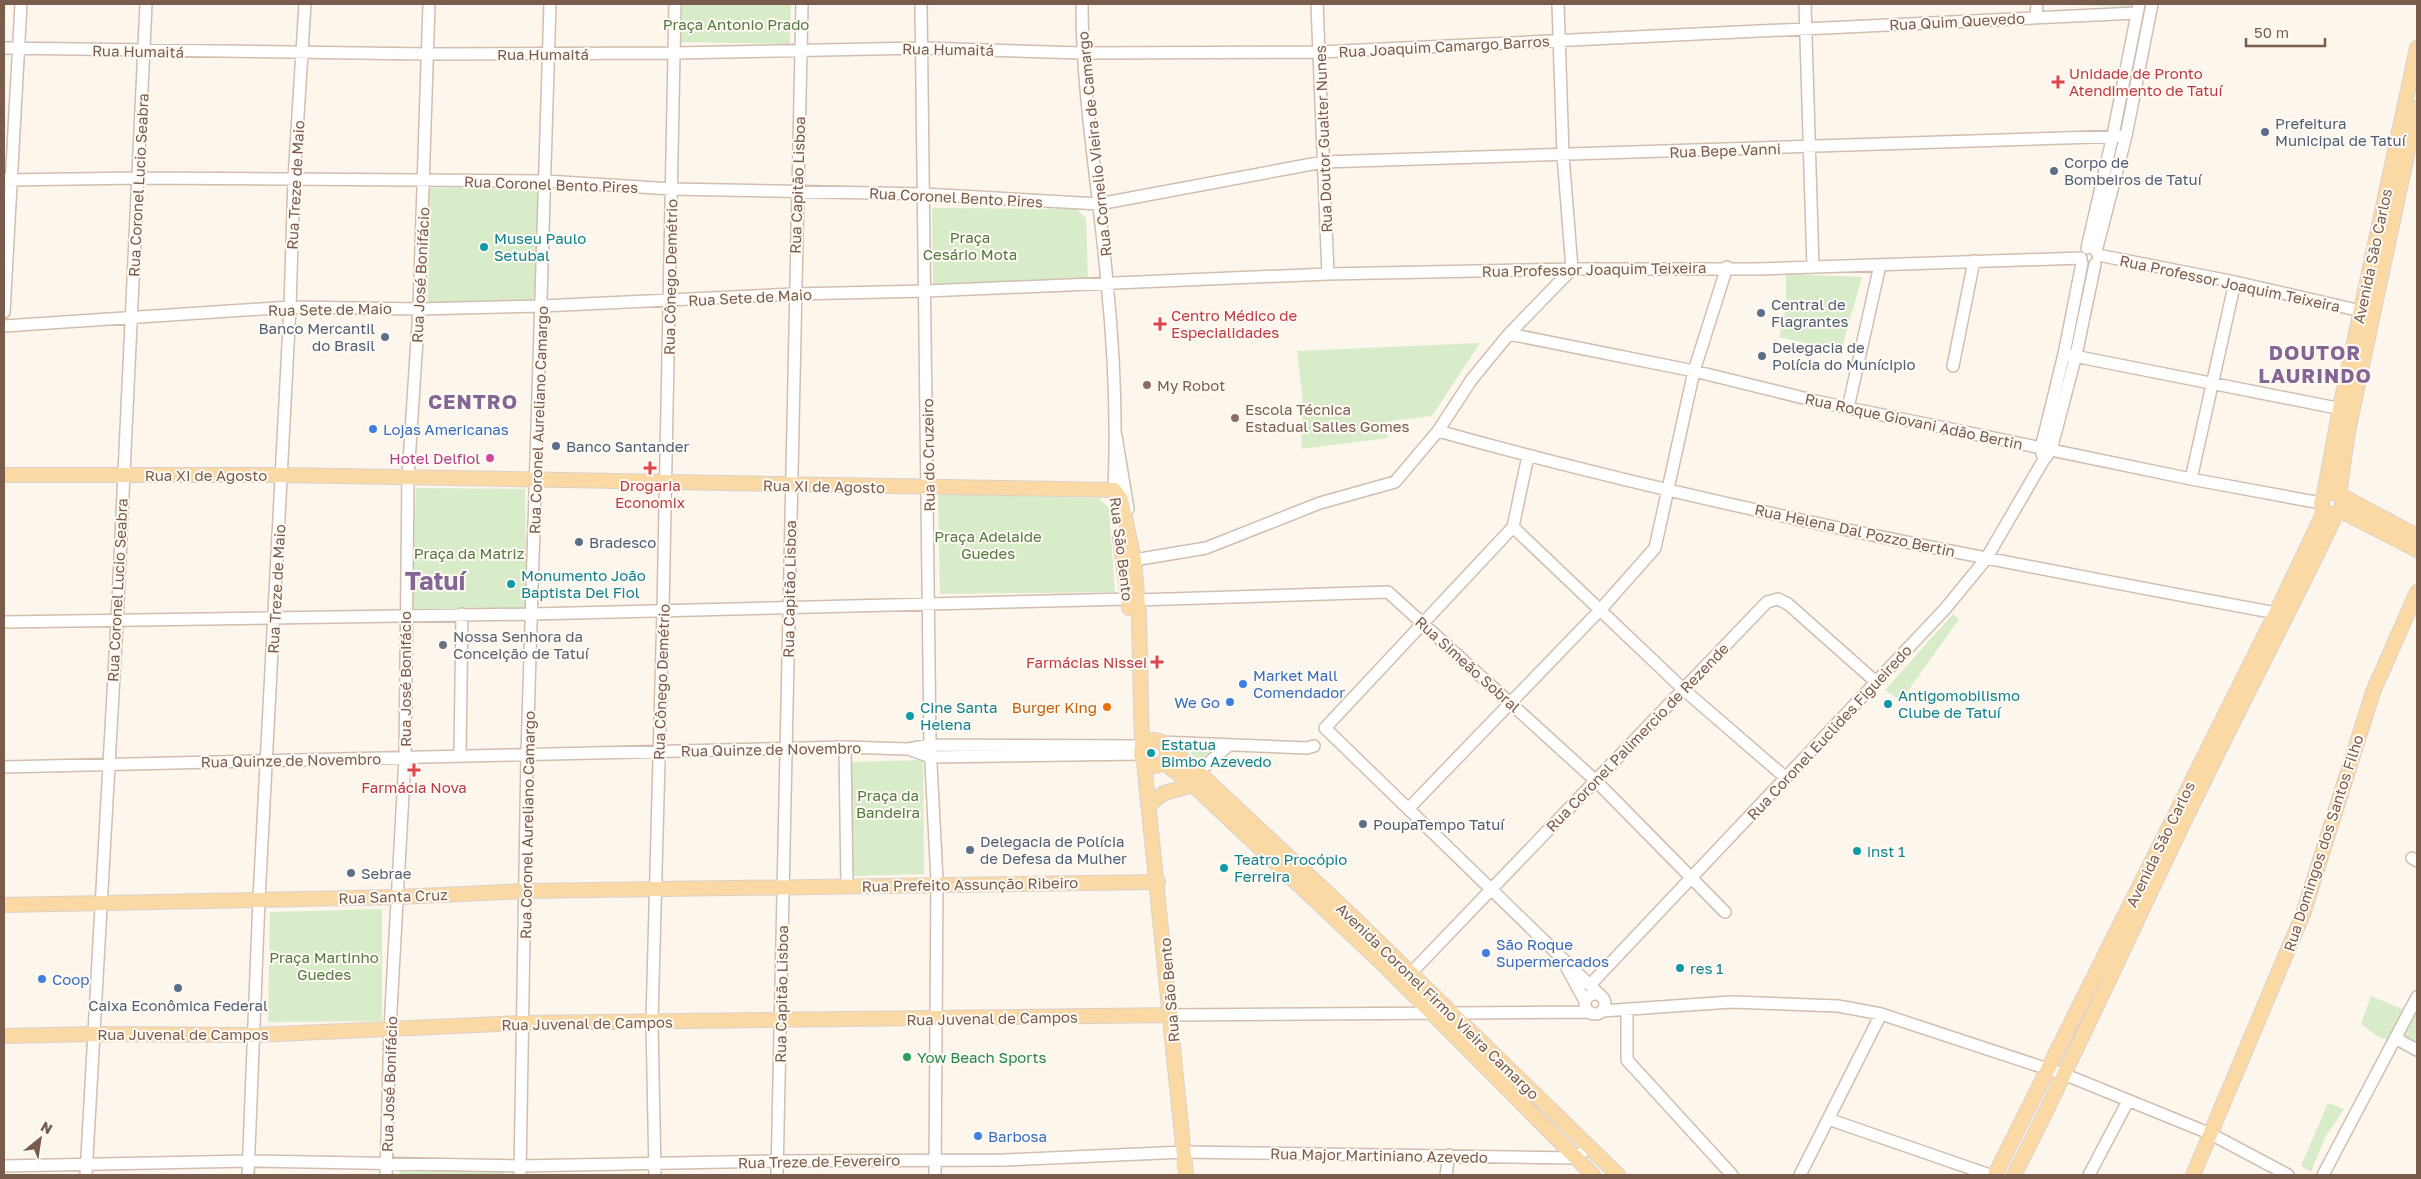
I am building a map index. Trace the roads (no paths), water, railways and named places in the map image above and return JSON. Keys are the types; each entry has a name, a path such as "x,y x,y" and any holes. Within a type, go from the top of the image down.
{"main road":[{"name":"Avenida São Carlos","path":"2014,1175 2066,1075 2281,617 2329,507 2361,311 2417,48"},
{"name":"Avenida São Carlos","path":"2329,507 2343,506 2340,495 2346,410 2417,108"},
{"name":"Rua XI de Agosto","path":"4,475 408,477"},
{"path":"408,477 535,479"},
{"name":"Rua XI de Agosto","path":"535,479 666,483 1114,490"},
{"path":"1114,490 1121,499 1134,560"},
{"name":"Rua São Bento","path":"1114,490 1133,599 1140,708 1154,752 1148,805 1158,882 1186,1175"},
{"path":"2340,495 2417,536"},
{"path":"2329,507 2417,550"},
{"name":"Rua São Bento","path":"1133,599 1134,560"},
{"name":"Rua Domingos dos Santos Filho","path":"2193,1175 2303,914 2373,692 2417,592"},
{"name":"Avenida São Carlos","path":"1995,1175 2048,1068 2281,617"},
{"name":"Avenida Coronel Firmo Vieira Camargo","path":"1154,752 1177,754 1195,778 1593,1175"},
{"path":"1148,805 1164,794 1195,778"},
{"name":"Avenida Coronel Firmo Vieira Camargo","path":"1195,778 1411,973 1588,1148 1618,1175"},
{"name":"Rua Prefeito Assunção Ribeiro","path":"782,888 936,884 1158,882"},
{"name":"Rua Santa Cruz","path":"4,905 398,897 526,891 657,891 782,888"},
{"name":"Rua Juvenal de Campos","path":"4,1036 92,1034 254,1035 390,1028 652,1021 936,1019 1171,1014"}],"street":[{"path":"4,312 7,180 21,4"},
{"name":"Rua Coronel Lucio Seabra","path":"86,1170 92,1034 117,622 146,4"},
{"name":"Rua Treze de Maio","path":"248,1175 259,899 290,307 294,179 305,4"},
{"name":"Rua José Bonifácio","path":"386,1169 390,1028 405,758 405,614 408,477 419,309 429,4"},
{"name":"Rua Coronel Aureliano Camargo","path":"520,1171 527,754 533,614 535,479 546,181 550,4"},
{"name":"Rua Cônego Demétrio","path":"655,1170 652,1021 664,610 668,301 675,4"},
{"name":"Rua Capitão Lisboa","path":"777,1175 792,485 794,294 802,4"},
{"name":"Rua do Cruzeiro","path":"921,4 926,291 930,745 936,884 935,1175"},
{"name":"Rua Cornelio Vieira de Camargo","path":"1082,4 1082,53 1108,284"},
{"name":"Rua Doutor Gualter Nunes","path":"1317,4 1328,274"},
{"path":"1134,560 1206,548 1320,503 1395,482 1438,431 1472,379 1509,334 1572,269 1563,155 1558,4"},
{"path":"1805,4 1813,267"},
{"path":"2036,17 2037,4"},
{"path":"2046,449 2094,255 2126,136 2152,4"},
{"path":"2094,255 2113,135 2138,8"},
{"name":"Rua Quim Quevedo","path":"1806,30 2036,17 2138,8"},
{"name":"Rua Joaquim Camargo Barros","path":"1082,53 1320,52 1558,39 1806,30"},
{"name":"Rua Humaitá","path":"4,48 143,52 426,54 674,53 921,48 1082,53"},
{"name":"Rua Bepe Vanni","path":"1323,162 1810,148 2126,136"},
{"name":"Rua Coronel Bento Pires","path":"7,180 139,178 546,181 672,189 924,194 1099,204 1323,162"},
{"path":"2070,354 2083,250 2094,255"},
{"name":"Rua Professor Joaquim Teixeira","path":"2094,255 2235,282 2361,311"},
{"path":"1953,366 1974,260"},
{"name":"Rua Professor Joaquim Teixeira","path":"1108,284 1328,274 1813,267 1974,260 2082,260"},
{"path":"1848,408 1880,265"},
{"path":"1409,808 1600,609 1655,548 1694,372 1727,267"},
{"path":"2191,479 2235,282"},
{"name":"Rua Sete de Maio","path":"4,326 132,319 290,307 419,309 542,306 794,294 1108,284"},
{"name":"Rua São Bento","path":"1108,284 1116,436 1114,490"},
{"name":"Rua Roque Giovani Adão Bertin","path":"1509,334 1694,372 1848,408 2329,507"},
{"path":"2070,354 2346,410"},
{"name":"Rua Helena Dal Pozzo Bertin","path":"1438,431 1528,456 1667,489 1986,559 2281,617"},
{"name":"Rua São Bento","path":"1116,436 1126,488 1134,560"},
{"name":"Rua Coronel Euclides Figueiredo","path":"1590,985 1945,609 1986,559 2043,461 2046,449"},
{"path":"1528,456 1513,527 1325,728 1601,996 1604,1000 1596,1011"},
{"path":"1513,527 1683,689 1786,778"},
{"name":"Rua Simeão Sobral","path":"1133,599 1388,592 1596,780 1726,912"},
{"path":"4,622 117,622 275,616 405,614 533,614 788,606 1133,599"},
{"name":"Rua Coronel Palimercio de Rezende","path":"1411,973 1767,602 1778,599 1788,604 1876,682"},
{"path":"464,756 465,614"},
{"name":"Rua Quinze de Novembro","path":"4,767 786,748 908,749 930,745 1154,752"},
{"path":"1195,778 1229,745"},
{"path":"1154,752 1229,745 1314,746"},
{"path":"845,747 847,886"},
{"name":"Rua Quinze de Novembro","path":"908,749 931,757 1154,752"},
{"path":"1560,956 1585,1001 1586,1007 1596,1011"},
{"path":"1585,1001 1592,994 1601,996"},
{"path":"2322,1175 2417,998"},
{"path":"1171,1014 1433,1014 1596,1011 1731,1002 1838,1006 1881,1014 2048,1068 2211,1134 2288,1175"},
{"path":"1627,1009 1627,1060 1732,1175"},
{"path":"1800,1175 1881,1014"},
{"path":"2395,1038 2417,1050"},
{"path":"2089,1175 2128,1101"},
{"path":"1828,1119 1990,1175"},
{"path":"1574,1158 1588,1148"},
{"name":"Rua Major Martiniano Azevedo","path":"1184,1152 1574,1158"},
{"name":"Rua Treze de Fevereiro","path":"4,1166 86,1170 249,1161 386,1169 520,1171 655,1170 777,1160 935,1160 1184,1152"},
{"path":"1446,1175 1449,1155"}],"place":[{"name":"Unidade de Pronto Atendimento de Tatuí","path":"2058,82"},
{"name":"Prefeitura Municipal de Tatuí","path":"2265,132"},
{"name":"Corpo de Bombeiros de Tatuí","path":"2054,171"},
{"name":"Museu Paulo Setubal","path":"484,247"},
{"name":"Central de Flagrantes","path":"1761,313"},
{"name":"Centro Médico de Especialidades","path":"1160,324"},
{"name":"Banco Mercantil do Brasil","path":"385,337"},
{"name":"Delegacia de Polícia do Munícipio","path":"1762,356"},
{"name":"My Robot","path":"1147,385"},
{"name":"Escola Técnica Estadual Salles Gomes","path":"1235,418"},
{"name":"Lojas Americanas","path":"373,429"},
{"name":"Banco Santander","path":"556,446"},
{"name":"Hotel Delfiol","path":"490,458"},
{"name":"Drogaria Economix","path":"650,468"},
{"name":"Bradesco","path":"579,542"},
{"name":"Monumento João Baptista Del Fiol","path":"511,584"},
{"name":"Nossa Senhora da Conceição de Tatuí","path":"443,645"},
{"name":"Farmácias Nissei","path":"1157,662"},
{"name":"Market Mall Comendador","path":"1243,684"},
{"name":"We Go","path":"1230,702"},
{"name":"Antigomobilismo Clube de Tatuí","path":"1888,704"},
{"name":"Burger King","path":"1107,707"},
{"name":"Cine Santa Helena","path":"910,716"},
{"name":"Estatua Bimbo Azevedo","path":"1151,753"},
{"name":"Farmácia Nova","path":"414,770"},
{"name":"PoupaTempo Tatuí","path":"1363,824"},
{"name":"Delegacia de Polícia de Defesa da Mulher","path":"970,850"},
{"name":"inst 1","path":"1857,851"},
{"name":"Teatro Procópio Ferreira","path":"1224,868"},
{"name":"Sebrae","path":"351,873"},
{"name":"São Roque Supermercados","path":"1486,953"},
{"name":"res 1","path":"1680,968"},
{"name":"Coop","path":"42,979"},
{"name":"Caixa Econômica Federal","path":"178,988"},
{"name":"Yow Beach Sports","path":"907,1057"},
{"name":"Barbosa","path":"978,1136"}],"district":[{"name":"DOUTOR LAURINDO","path":"2315,364"},
{"name":"CENTRO","path":"473,401"},
{"name":"Tatuí","path":"435,580"}],"park label":[{"name":"Praça Antonio Prado","path":"736,24"},
{"name":"Praça Cesário Mota","path":"970,246"},
{"name":"Praça Adelaide Guedes","path":"988,544"},
{"name":"Praça da Matriz","path":"469,553"},
{"name":"Praça da Bandeira","path":"888,804"},
{"name":"Praça Martinho Guedes","path":"324,966"}]}
